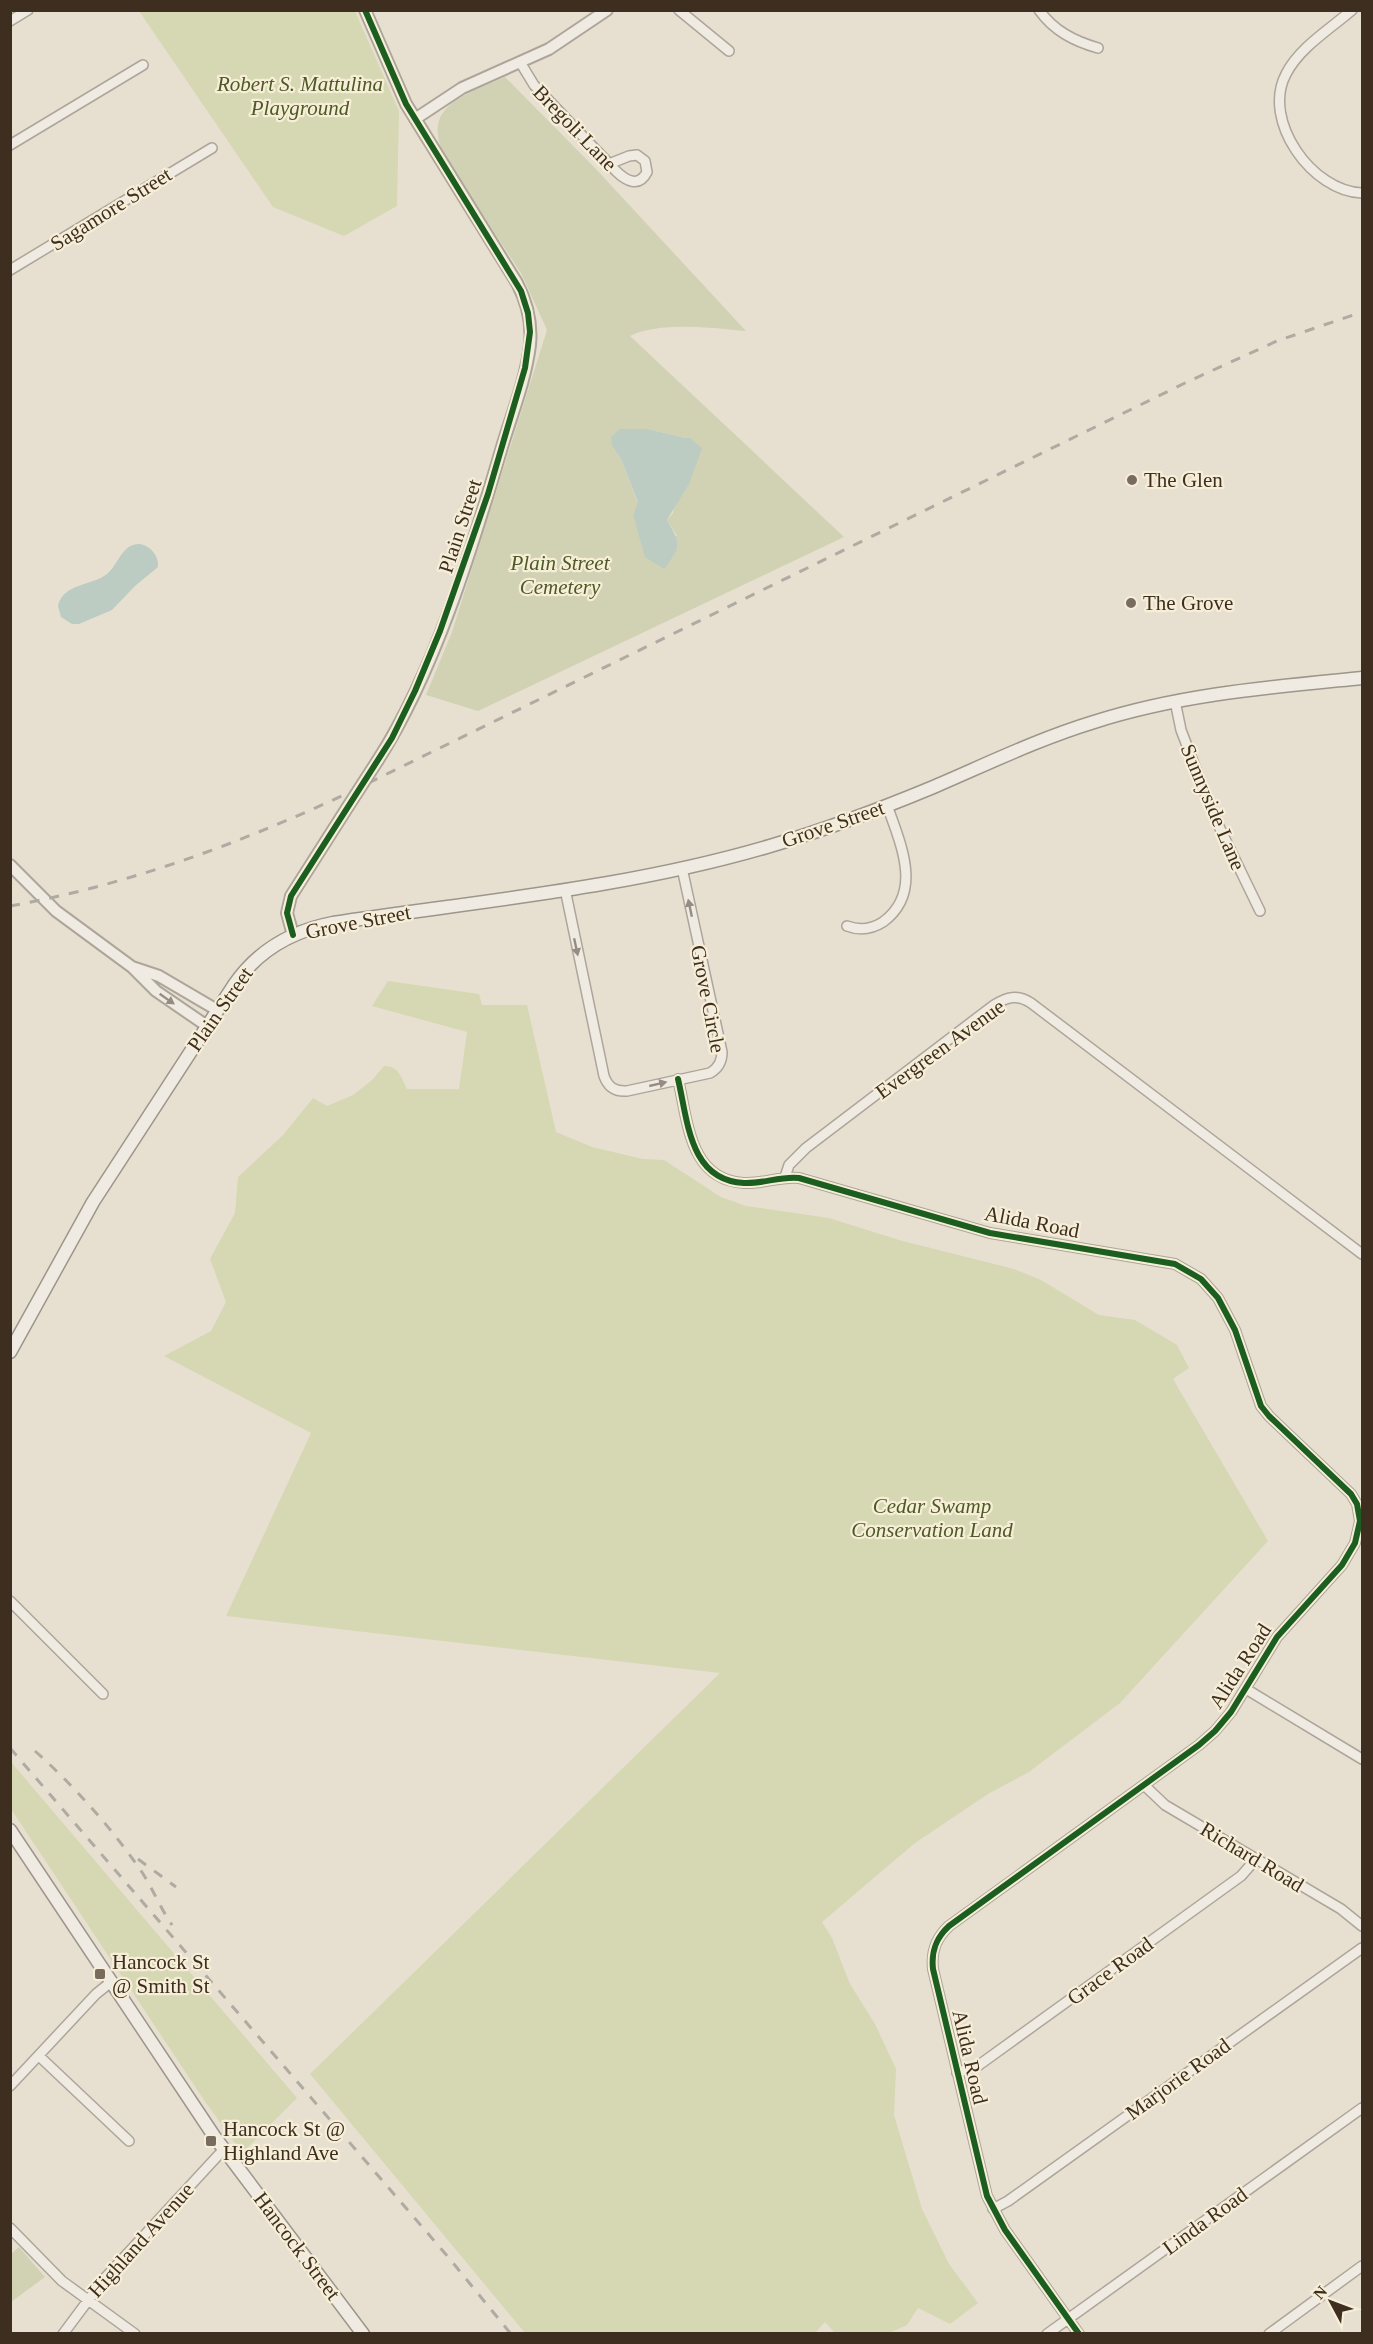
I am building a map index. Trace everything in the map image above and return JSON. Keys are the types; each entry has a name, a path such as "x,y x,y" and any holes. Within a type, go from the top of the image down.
{"main road":[{"name":"Grove Street","path":"293,935 333,923 564,889 682,868 773,845 887,805 1060,733 1127,712 1175,701 1232,692 1362,678"},
{"name":"Plain Street","path":"10,1352 84,1218 217,1010 251,964 271,947 293,935"},
{"name":"Hancock Street","path":"10,1830 224,2150 363,2334"}],"street":[{"path":"10,21 28,10"},
{"name":"Plain Street","path":"293,935 287,913 291,896 378,760 410,703 453,597 488,494 514,407 525,368 530,338 528,313 517,283 415,119 397,85 365,10"},
{"path":"415,119 462,88 549,49 607,10"},
{"path":"679,10 729,51"},
{"path":"1038,10 1048,22 1066,36 1098,48"},
{"path":"1352,10 1293,62 1282,83 1278,106 1287,135 1317,173 1337,187 1362,193"},
{"name":"Bregoli Lane","path":"520,62 530,81 609,164 628,181 639,181 645,176 647,170 641,157 631,155 609,164"},
{"path":"10,145 143,65"},
{"name":"Sagamore Street","path":"10,270 212,148"},
{"name":"Sunnyside Lane","path":"1175,701 1181,730 1213,814 1260,911"},
{"path":"847,926 863,929 880,923 895,910 905,891 906,860 887,805"},
{"name":"Grove Circle","path":"564,889 606,1080 615,1090 623,1091 714,1071 720,1064 722,1056 682,868"},
{"path":"14,869 62,916 132,966 156,991 207,1026"},
{"path":"132,966 159,975 217,1010"},
{"name":"Evergreen Avenue","path":"785,1177 793,1160 825,1134 994,1005 1007,998 1020,997 1031,1003 1362,1254"},
{"path":"678,1079 696,1153 710,1172 725,1180 744,1183 785,1177"},
{"name":"Alida Road","path":"785,1177 806,1180 990,1233 1161,1261 1188,1271 1207,1285 1223,1306 1235,1330 1265,1411 1347,1489 1361,1515 1359,1531 1349,1555 1277,1637 1231,1712 1215,1731 949,1926 939,1938 933,1952 933,1969 982,2182 993,2210 1005,2230 1079,2334"},
{"path":"10,1601 103,1694"},
{"path":"1246,1689 1362,1759"},
{"name":"Richard Road","path":"1144,1785 1165,1805 1348,1913 1362,1926"},
{"name":"Grace Road","path":"957,2073 979,2065 1240,1876 1256,1859"},
{"name":"Marjorie Road","path":"993,2210 1362,1948"},
{"path":"10,2086 96,1994 111,1982"},
{"path":"39,2056 129,2141"},
{"name":"Linda Road","path":"1047,2334 1362,2108"},
{"name":"Highland Avenue","path":"63,2334 104,2279 224,2150"},
{"path":"10,2228 54,2275 135,2334"},
{"path":"1269,2334 1362,2266"}],"green space":[{"name":"Robert S. Mattulina Playground","path":"139,11 355,11 399,111 397,206 344,236 273,207"},
{"name":"Plain Street Cemetery","path":"505,77 595,168 746,331 671,327 642,331 630,336 844,537 478,711 426,695 452,632 547,330 521,273 449,164 440,145 438,129 441,117 459,98","holes":["620,429 648,429 690,438 673,513 667,520 677,536 640,534 633,515 638,503 621,459 612,446"]},
{"name":"Cedar Swamp Conservation Land","path":"388,981 479,994 482,1005 527,1005 556,1132 592,1147 643,1159 664,1160 721,1197 746,1206 829,1218 899,1240 1014,1269 1041,1280 1099,1315 1135,1320 1177,1345 1189,1368 1173,1379 1268,1541 1120,1703 1029,1772 988,1794 915,1843 822,1922 832,1938 850,1984 875,2024 896,2069 894,2115 922,2209 949,2264 978,2303 950,2324 918,2308 907,2325 889,2333 835,2333 825,2322 814,2334 525,2333 310,2074 720,1673 226,1616 311,1433 164,1356 211,1331 226,1302 210,1259 235,1213 238,1177 283,1135 313,1098 327,1106 353,1095 372,1080 384,1066 396,1070 407,1089 459,1089 467,1032 372,1006"},
{"path":"11,1762 297,2098 242,2153 204,2100 11,1809"},
{"path":"19,2247 45,2277 11,2302 11,2254"}],"shaded area":[{"path":"620,429 648,429 690,438 702,448 689,484 667,520 677,540 677,545 674,555 664,569 645,557 633,515 638,502 621,459 612,446 611,437"},
{"path":"140,544 154,552 158,567 135,586 112,610 79,624 72,624 61,617 58,606 66,593 101,578 111,570 125,550"}],"railway":[{"path":"10,906 140,875 265,830 346,794 1187,382 1277,341 1362,312"},
{"path":"10,1748 449,2258 511,2334"},
{"path":"35,1751 76,1791 114,1835 142,1872 172,1925"},
{"path":"138,1859 176,1887"}],"cycle path":[{"path":"293,935 287,913 291,896 392,738 440,631 488,494 525,368 530,332 528,313 521,291 406,104 365,10"},
{"path":"678,1079 694,1146 712,1171 726,1179 751,1183 799,1178 990,1233 1175,1264 1201,1279 1218,1298 1235,1330 1261,1406 1351,1494 1357,1504 1360,1521 1355,1543 1342,1565 1277,1637 1231,1712 1215,1731 1199,1745 949,1926 935,1945 933,1969 987,2196 1005,2230 1079,2334"}],"place":[{"name":"The Glen","path":"1132,480"},
{"name":"The Grove","path":"1131,603"},
{"name":"Hancock St @ Smith St","path":"100,1974"},
{"name":"Hancock St @ Highland Ave","path":"211,2141"}]}
